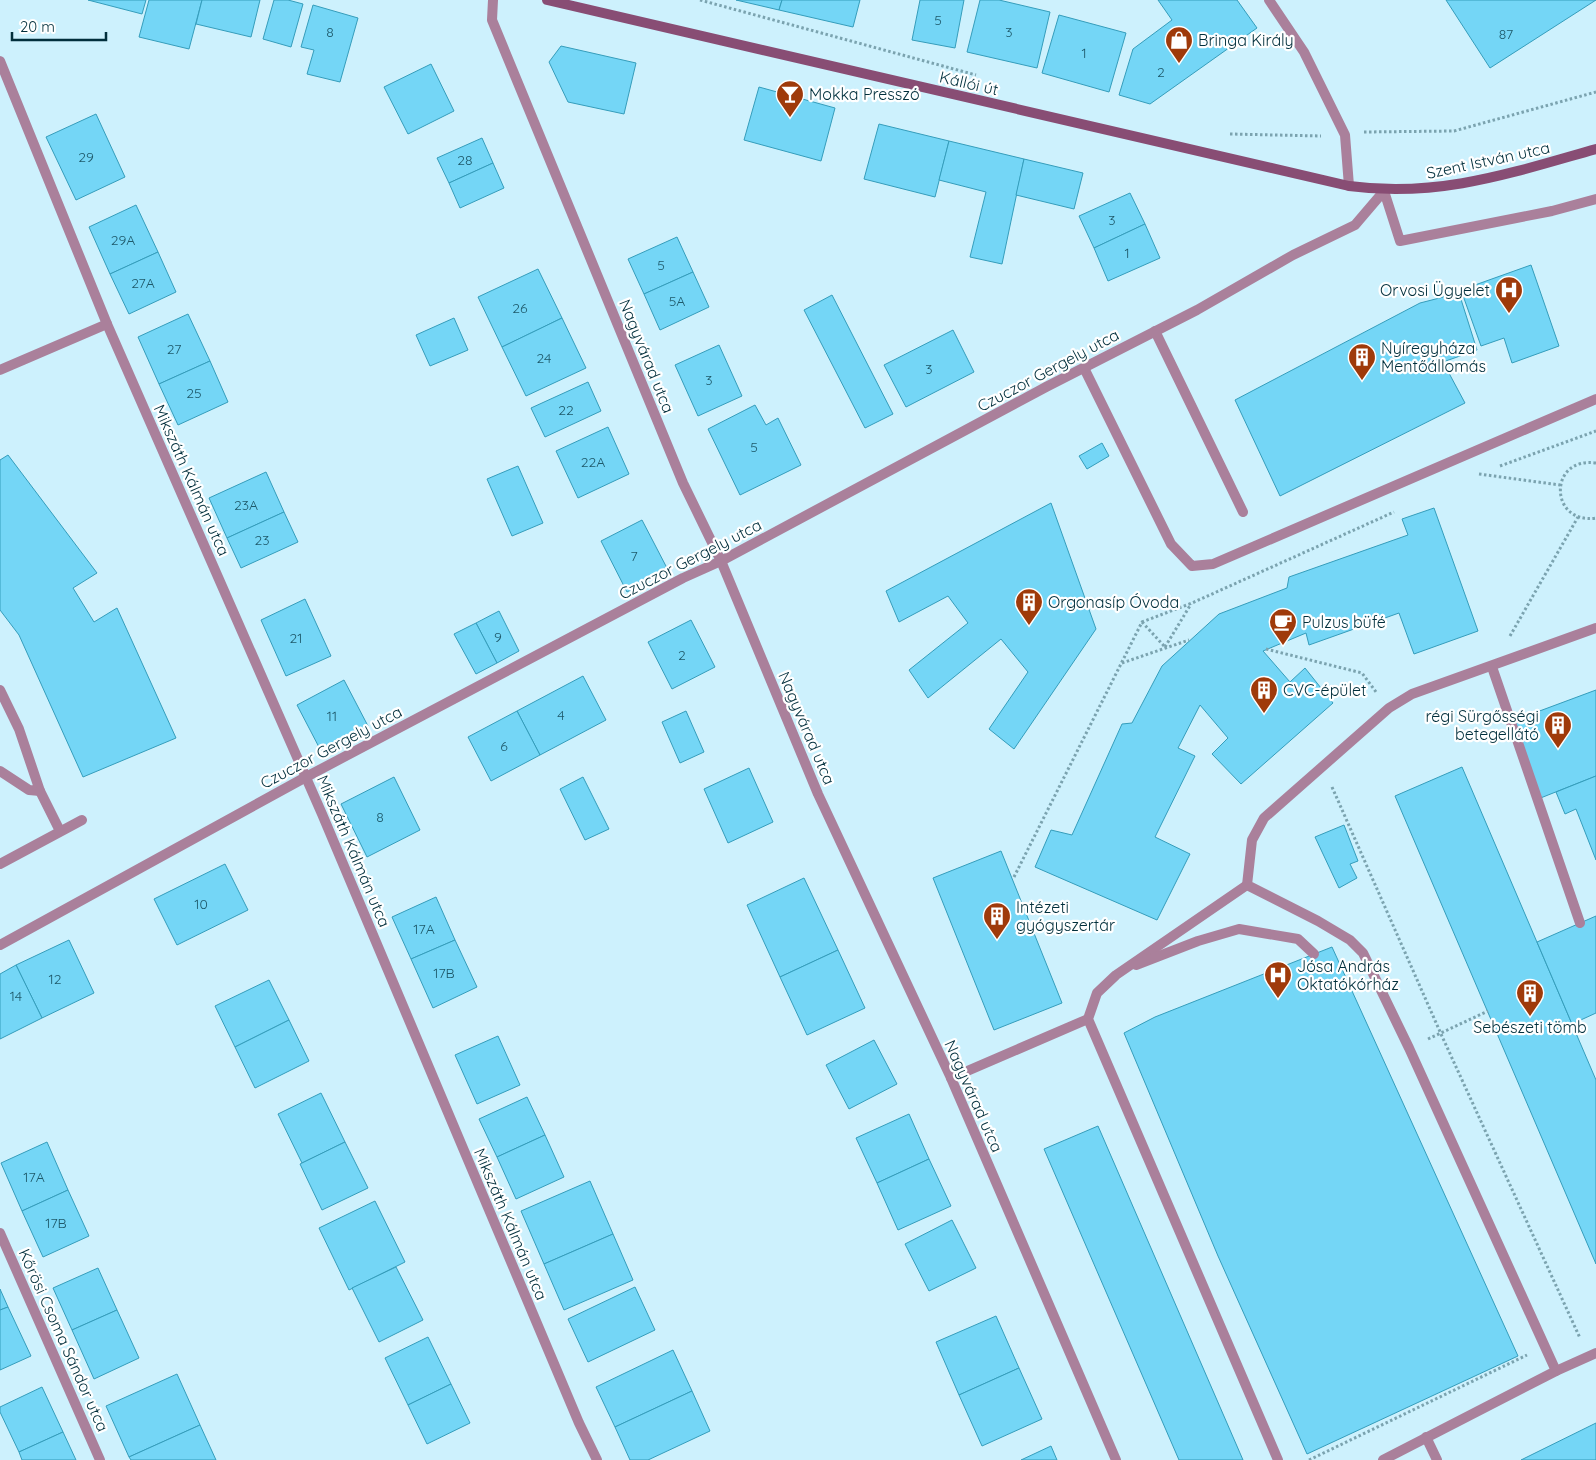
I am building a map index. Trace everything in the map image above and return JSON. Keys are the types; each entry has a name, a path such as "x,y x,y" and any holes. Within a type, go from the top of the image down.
{"main road":[{"name":"Kállói út","path":"547,0 1350,186 1384,191"},
{"name":"Szent István utca","path":"1384,191 1427,190 1465,184 1596,150"}],"street":[{"name":"Nagyvárad utca","path":"493,0 492,20 683,483 721,562 818,794 951,1078 1116,1460"},
{"path":"1269,0 1304,52 1344,135 1350,186"},
{"name":"Mikszáth Kálmán utca","path":"0,61 107,324 306,777 579,1423 597,1460"},
{"name":"Czuczor Gergely utca","path":"0,944 306,777 683,578 721,562 1155,331 1293,255 1355,225 1384,191"},
{"path":"1384,191 1400,241 1552,210 1596,199"},
{"path":"0,370 107,324"},
{"path":"1155,331 1243,512"},
{"path":"1084,368 1171,544 1192,566 1213,564 1596,399"},
{"path":"1278,1460 1088,1019 1097,993 1124,970 1247,885 1252,840 1264,818 1322,764 1389,708 1412,694 1596,628"},
{"path":"1492,666 1580,923"},
{"path":"0,690 5,711 19,729 40,791 60,831"},
{"path":"0,771 29,790 40,791"},
{"path":"0,864 82,820"},
{"path":"1247,885 1318,921 1350,940 1363,953 1556,1371"},
{"path":"1124,970 1198,941 1239,929 1298,939 1314,954"},
{"path":"951,1078 1088,1019"},
{"name":"Kőrösi Csoma Sándor utca","path":"0,1233 100,1460"},
{"path":"1383,1460 1556,1371 1592,1355"},
{"path":"1426,1437 1437,1460"}],"path":[{"path":"700,0 985,78"},
{"path":"1223,134 1344,135 1354,132 1454,131 1596,92"},
{"path":"1496,467 1596,431"},
{"path":"1596,463 1579,463 1570,468 1560,485 1560,495 1563,504 1578,517 1596,518"},
{"path":"1487,471 1478,474 1560,485"},
{"path":"1014,877 1142,622 1192,603 1398,510"},
{"path":"1492,666 1578,517"},
{"path":"1165,647 1192,603"},
{"path":"1142,622 1165,647"},
{"path":"1122,663 1189,640"},
{"path":"1266,649 1362,673 1389,708"},
{"path":"1322,764 1441,1034 1592,1355"},
{"path":"1441,1034 1488,1011"},
{"path":"1310,1460 1545,1347"}],"building":[{"path":"88,0 146,0 142,14"},
{"path":"149,0 202,0 189,49 139,37"},
{"path":"202,0 260,0 251,37 196,24"},
{"path":"274,0 288,0 303,4 291,47 263,39"},
{"path":"736,0 782,0 779,10"},
{"path":"782,0 860,0 853,27 779,10"},
{"path":"920,0 964,0 955,48 912,40"},
{"path":"980,0 999,0 1050,12 1037,68 967,52"},
{"path":"1158,0 1237,0 1257,28 1150,104 1119,95 1133,49 1172,20"},
{"path":"1446,0 1596,0 1490,68"},
{"path":"313,5 358,18 340,82 307,74 314,50 301,47"},
{"path":"1059,15 1126,33 1109,92 1042,73"},
{"path":"561,46 636,63 624,114 568,102 549,62"},
{"path":"431,64 454,111 408,134 384,87"},
{"path":"759,87 835,108 821,161 744,140"},
{"path":"96,114 125,177 76,200 46,137"},
{"path":"879,124 949,141 935,197 864,179"},
{"path":"482,138 493,163 449,183 437,158"},
{"path":"949,141 1024,159 1002,264 970,257 986,192 939,180"},
{"path":"1024,159 1083,173 1074,209 1016,195"},
{"path":"493,163 504,188 460,208 449,183"},
{"path":"1130,193 1145,224 1094,248 1079,216"},
{"path":"136,205 158,252 110,274 89,227"},
{"path":"1145,224 1160,258 1108,281 1094,248"},
{"path":"677,237 693,272 644,294 628,259"},
{"path":"158,252 176,292 129,314 110,274"},
{"name":"Orvosi Ügyelet","path":"1531,265 1559,346 1512,363 1504,338 1481,346 1461,290"},
{"path":"538,269 562,318 502,347 478,297"},
{"path":"693,272 709,307 660,330 644,294"},
{"name":"Nyíregyháza Mentőállomás","path":"1459,293 1477,350 1443,362 1465,403 1280,496 1235,400 1420,303"},
{"path":"832,295 893,414 865,428 804,310"},
{"path":"188,314 210,361 159,384 138,337"},
{"path":"454,318 468,350 430,366 416,335"},
{"path":"562,318 586,368 526,396 502,347"},
{"path":"953,330 974,372 906,407 884,365"},
{"path":"719,345 742,396 698,416 675,365"},
{"path":"210,361 228,402 178,425 159,384"},
{"path":"588,382 601,411 545,437 531,408"},
{"path":"755,405 766,425 778,418 801,465 740,495 708,429"},
{"path":"608,427 629,474 578,498 556,451"},
{"path":"1102,443 1109,456 1087,469 1079,456"},
{"path":"8,455 97,573 73,588 94,622 117,608 176,738 83,777 19,635 0,610 0,460"},
{"path":"518,466 543,523 512,536 487,479"},
{"path":"266,472 284,512 227,538 209,498"},
{"name":"Orgonasíp Óvoda","path":"1051,503 1096,629 1014,749 989,729 1028,672 1001,639 928,698 909,670 968,623 948,596 899,622 886,591"},
{"name":"CVC-épület","path":"1434,508 1478,631 1414,654 1399,613 1309,645 1306,633 1263,651 1290,682 1305,668 1333,703 1241,784 1212,754 1228,738 1200,705 1178,748 1195,756 1155,837 1190,854 1157,920 1035,867 1051,830 1072,835 1122,724 1132,723 1162,666 1219,614 1287,588 1289,577 1408,535 1402,519"},
{"path":"284,512 298,542 241,568 227,538"},
{"path":"642,520 668,570 627,592 601,541"},
{"path":"305,599 331,656 286,676 261,620"},
{"path":"499,611 519,651 497,663 476,623"},
{"path":"691,620 715,667 672,689 648,642"},
{"path":"476,623 497,663 476,674 454,634"},
{"path":"583,676 606,720 540,755 517,711"},
{"path":"344,680 368,726 321,751 297,705"},
{"name":"régi Sürgősségi betegellátó","path":"1596,690 1596,776 1538,799 1510,722"},
{"path":"517,711 540,755 491,781 468,737"},
{"path":"686,711 704,752 680,763 662,722"},
{"name":"Sebészeti tömb","path":"1462,767 1596,1080 1596,1264 1395,796"},
{"path":"749,768 773,822 728,843 704,789"},
{"path":"1596,776 1596,860 1576,809 1565,814 1556,792"},
{"path":"394,777 420,830 367,857 341,804"},
{"path":"583,777 609,829 585,840 560,789"},
{"path":"1344,825 1358,861 1350,864 1357,878 1339,888 1315,837"},
{"name":"Intézeti gyógyszertár","path":"1001,851 1062,1003 994,1030 933,878"},
{"path":"225,864 248,910 177,945 154,899"},
{"path":"804,878 838,950 780,977 747,905"},
{"path":"436,897 455,940 411,959 392,917"},
{"path":"1596,916 1596,1013 1572,1024 1537,942"},
{"path":"69,940 94,993 42,1018 16,965"},
{"path":"455,940 477,987 433,1008 411,959"},
{"path":"1332,947 1518,1356 1307,1454 1218,1256 1124,1033 1155,1017"},
{"path":"838,950 865,1008 807,1035 780,977"},
{"path":"16,965 42,1018 0,1039 0,974"},
{"path":"269,980 289,1020 235,1047 215,1006"},
{"path":"289,1020 309,1061 255,1088 235,1047"},
{"path":"498,1036 520,1085 477,1104 455,1055"},
{"path":"874,1040 897,1084 849,1109 826,1065"},
{"path":"321,1093 345,1142 302,1163 278,1114"},
{"path":"527,1097 545,1135 497,1157 479,1119"},
{"path":"909,1114 929,1159 877,1183 856,1138"},
{"path":"1098,1126 1243,1460 1179,1460 1044,1149"},
{"path":"545,1135 564,1177 516,1199 497,1157"},
{"path":"47,1142 68,1190 22,1211 1,1163"},
{"path":"345,1142 368,1188 322,1210 300,1164"},
{"path":"929,1159 951,1206 898,1230 877,1183"},
{"path":"590,1181 613,1234 544,1264 521,1211"},
{"path":"68,1190 89,1236 43,1257 22,1211"},
{"path":"375,1201 405,1262 349,1290 319,1228"},
{"path":"952,1220 976,1268 929,1291 905,1244"},
{"path":"613,1234 633,1280 564,1310 544,1264"},
{"path":"396,1267 423,1320 379,1342 352,1288"},
{"path":"98,1268 117,1310 72,1330 53,1288"},
{"path":"635,1287 655,1330 588,1362 568,1319"},
{"path":"0,1289 8,1307 0,1310"},
{"path":"8,1307 31,1356 0,1370 0,1310"},
{"path":"117,1310 139,1358 94,1379 72,1330"},
{"path":"996,1316 1019,1368 959,1395 936,1342"},
{"path":"428,1337 451,1384 408,1405 385,1358"},
{"path":"673,1350 692,1391 615,1427 596,1387"},
{"path":"1019,1368 1042,1419 982,1446 959,1395"},
{"path":"177,1374 200,1425 129,1457 106,1406"},
{"path":"451,1384 470,1423 427,1444 408,1405"},
{"path":"42,1387 63,1432 19,1452 0,1412 0,1407"},
{"path":"692,1391 710,1431 648,1460 630,1460 615,1427"},
{"path":"1596,1423 1596,1460 1521,1460"},
{"path":"200,1425 216,1460 131,1460 129,1457"},
{"path":"63,1432 76,1460 22,1460 19,1452"},
{"path":"1051,1446 1057,1460 1021,1460"}],"place":[{"name":"Bringa Király","path":"1179,64"},
{"name":"Mokka Presszó","path":"790,118"},
{"name":"Orvosi Ügyelet","path":"1509,314"},
{"name":"Nyíregyháza Mentőállomás","path":"1362,381"},
{"name":"Orgonasíp Óvoda","path":"1029,626"},
{"name":"Pulzus büfé","path":"1283,646"},
{"name":"CVC-épület","path":"1264,714"},
{"name":"régi Sürgősségi betegellátó","path":"1558,749"},
{"name":"Intézeti gyógyszertár","path":"997,940"},
{"name":"Jósa András Oktatókórház","path":"1278,999"},
{"name":"Sebészeti tömb","path":"1530,1017"}]}
